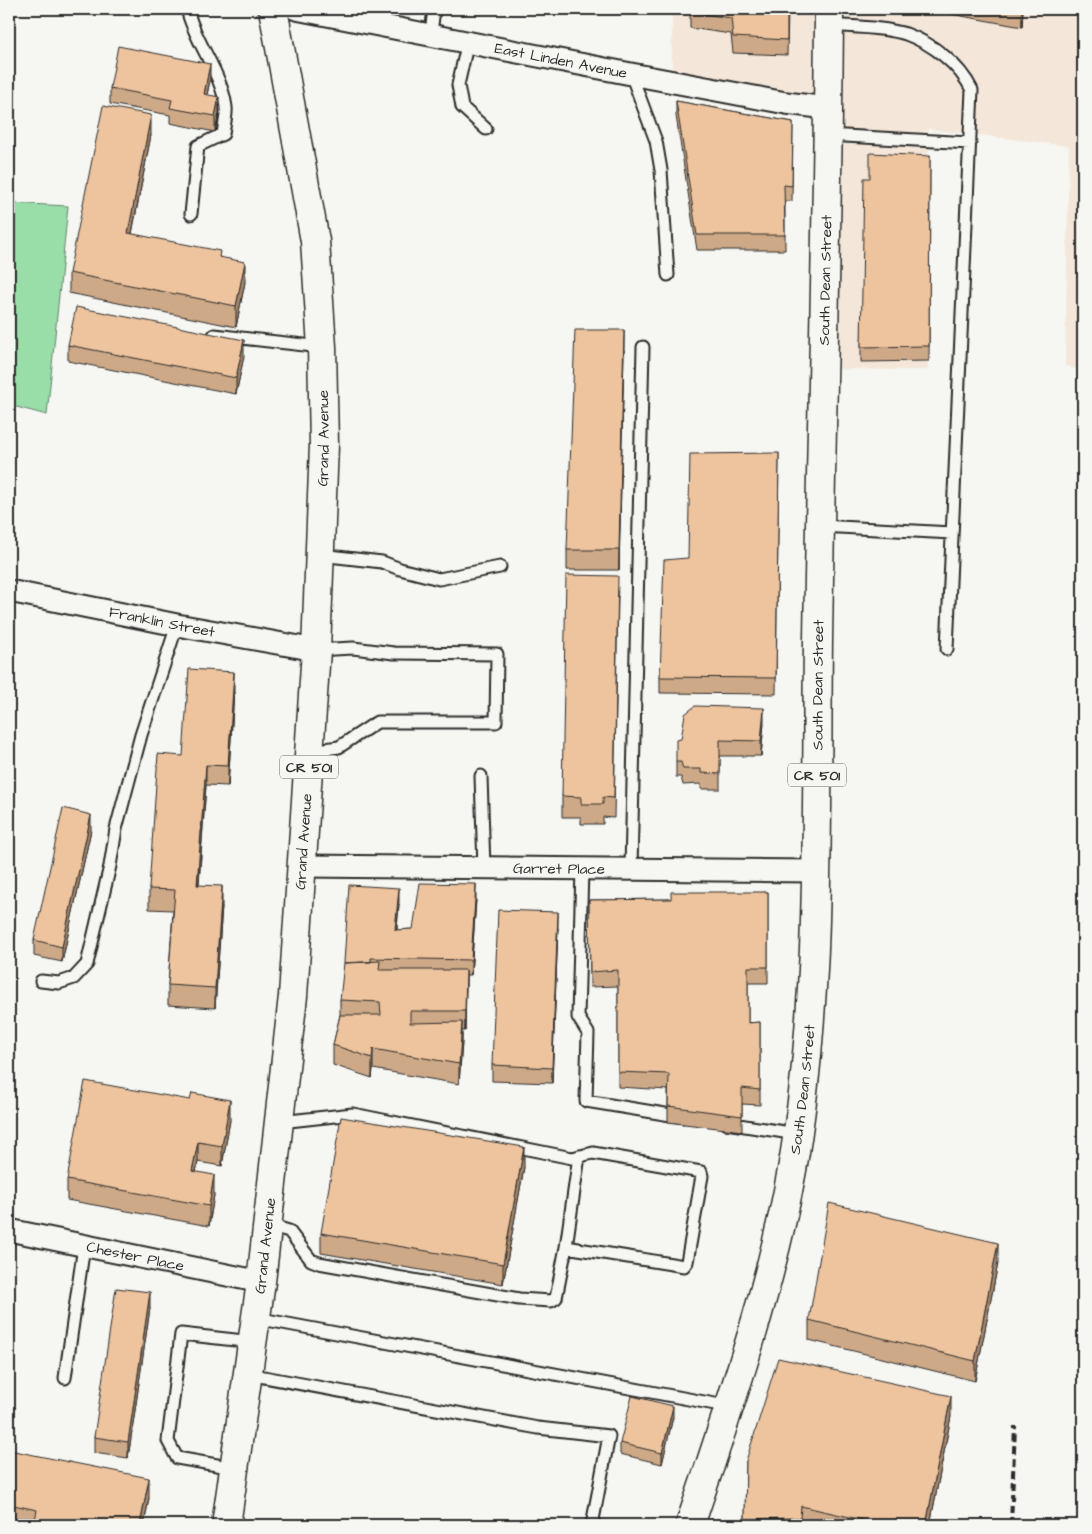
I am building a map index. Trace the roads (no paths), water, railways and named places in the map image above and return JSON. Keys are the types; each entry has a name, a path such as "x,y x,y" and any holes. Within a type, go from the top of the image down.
{"main road":[{"name":"Grand Avenue","path":"226,1525 261,1282 293,996 316,650 324,445 322,346 315,241 303,165 273,9"},
{"name":"South Dean Street","path":"690,1525 731,1407 760,1312 786,1204 798,1134 812,1015 816,871 829,17"}],"street":[{"name":"East Linden Avenue","path":"296,9 631,74 827,108"},
{"name":"Franklin Street","path":"9,591 177,625 316,650"},
{"name":"Garret Place","path":"303,866 816,871"},
{"name":"Chester Place","path":"9,1230 261,1282"}],"lane":[{"path":"187,9 192,27 207,53 220,83 226,108 223,134 198,146 191,214"},
{"path":"431,34 434,9"},
{"path":"829,17 905,34 941,53 964,75 972,90 947,650"},
{"path":"468,41 458,85 462,107 486,130"},
{"path":"631,74 656,141 661,170 668,275"},
{"path":"826,134 970,143"},
{"path":"202,333 322,346"},
{"path":"631,869 643,347"},
{"path":"820,526 952,533"},
{"path":"320,555 382,562 400,569 439,578 500,566"},
{"path":"41,981 59,983 74,978 87,964 108,875 116,829 141,735 177,625"},
{"path":"310,751 339,747 376,722 496,722 497,654 394,653 353,648 316,650"},
{"path":"482,776 484,868"},
{"path":"582,869 578,1017 588,1033 586,1101 692,1118"},
{"path":"280,1122 354,1114 572,1158 593,1153 701,1172 702,1176 687,1262 684,1266 566,1247"},
{"path":"712,1121 798,1134"},
{"path":"268,1225 289,1231 311,1260 319,1263 519,1299 551,1301 556,1298 566,1247 579,1156"},
{"path":"65,1378 84,1246"},
{"path":"234,1468 177,1458 168,1441 181,1334 254,1330 731,1407"},
{"path":"248,1374 538,1428 609,1436 592,1525"}],"railway":[{"path":"1011,1525 1015,1426"}]}
